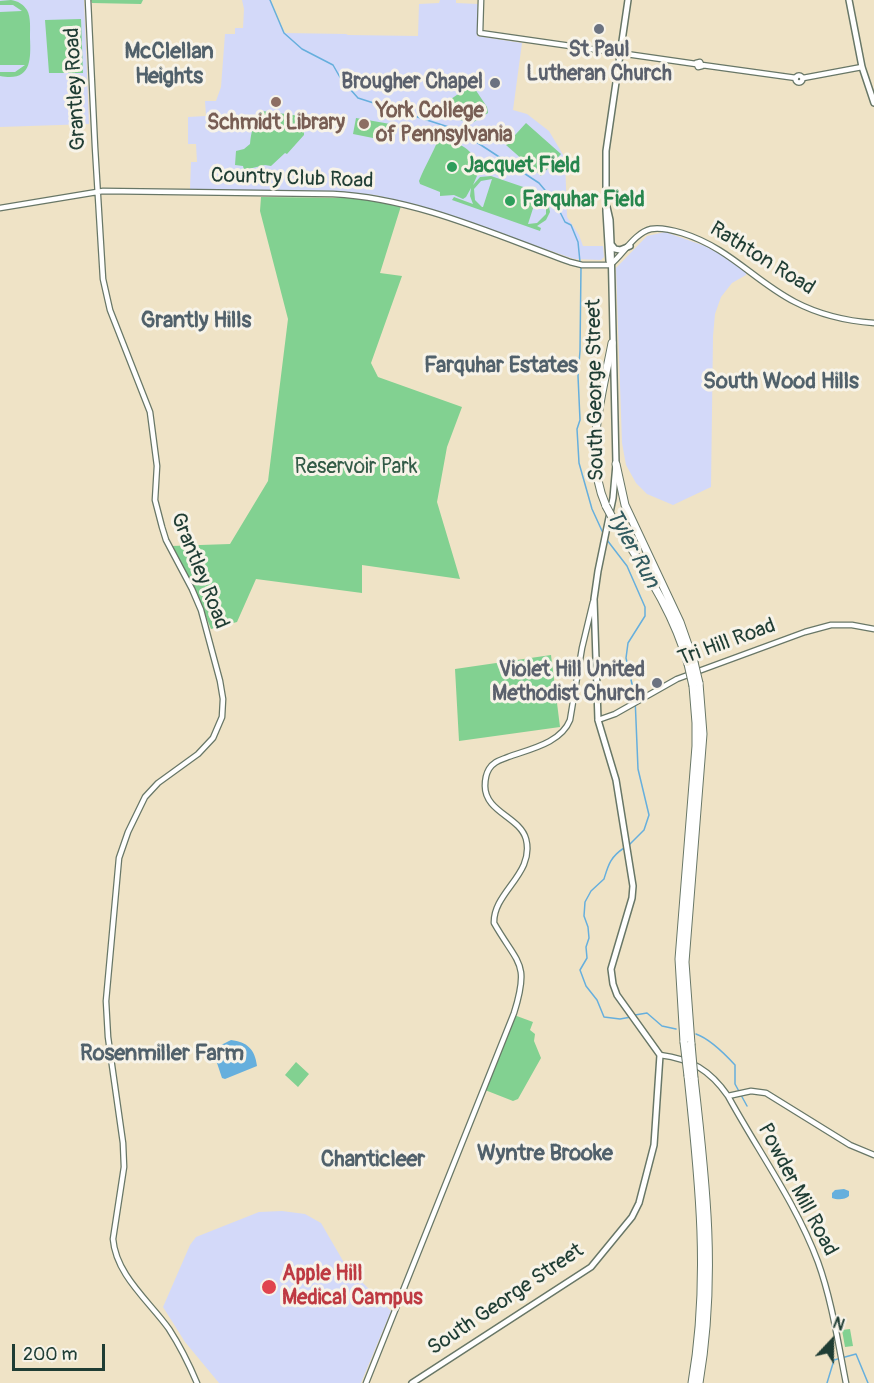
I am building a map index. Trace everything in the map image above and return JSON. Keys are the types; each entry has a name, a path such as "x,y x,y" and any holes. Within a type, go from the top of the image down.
{"highway":[{"path":"612,343 594,449 598,484 613,519 666,605 691,663"},
{"path":"615,464 628,513 677,614 696,684 703,734 685,962 688,1043 703,1258 700,1322 692,1383"},
{"path":"691,1077 709,1231 707,1308 699,1383"}],"main road":[{"name":"South George Street","path":"610,265 607,256 606,152 628,0"},
{"path":"849,0 862,67 874,103"},
{"name":"South George Street","path":"412,1383 591,1267 626,1225 639,1203 654,1145 660,1055 614,989 611,969 633,892 633,878 616,780 598,720 594,599 613,498 615,464 611,243 607,207"},
{"path":"611,243 617,250 630,246"}],"street":[{"name":"Grantley Road","path":"88,0 97,192 104,279 110,310 150,412 157,466 155,500 159,518 166,540 201,610 223,699 222,717 213,738 198,754 170,772 152,789 140,805 123,842 118,868 106,1001 108,1037 123,1143 124,1167 113,1239 114,1251 125,1273 178,1342 197,1383"},
{"path":"481,0 480,33 796,78 862,67"},
{"name":"Country Club Road","path":"0,208 97,192 272,193 368,197 425,211 580,265 610,265"},
{"name":"Rathton Road","path":"610,265 639,236 650,229 676,231 724,252 795,302 839,319 874,323"},
{"path":"366,1383 514,1013 521,989 522,972 516,957 494,923 494,918 500,903 527,860 526,838 521,830 488,800 485,792 488,770 496,761 555,738 566,728 570,720 582,648 594,599"},
{"name":"Tri Hill Road","path":"598,720 677,679 805,632 831,625 852,625 874,629"},
{"name":"Powder Mill Road","path":"660,1055 679,1058 694,1064 710,1075 728,1096 785,1195 811,1245 826,1286 846,1383"},
{"path":"728,1096 760,1091 772,1096 852,1146 874,1155"}],"shaded area":[{"path":"0,0 84,0 89,124 0,127"},
{"name":"York College of Pennsylvania","path":"242,0 270,0 285,33 348,35 418,36 419,4 456,0 456,3 478,4 477,36 522,43 513,110 527,114 549,131 565,158 567,217 579,235 583,246 603,246 604,257 601,260 574,259 418,205 375,195 340,192 190,189 191,162 197,162 196,144 188,144 188,117 206,116 205,101 216,101 221,87 225,34 235,34 235,28 243,28"},
{"path":"665,232 705,246 731,260 746,273 732,283 721,297 715,314 711,487 673,505 647,494 636,483 626,465 622,443 616,268 647,236"},
{"name":"Apple Hill Medical Campus","path":"282,1211 305,1214 321,1223 346,1266 391,1311 361,1383 219,1383 185,1342 163,1307 190,1245 196,1237 259,1212"}],"green space":[{"path":"11,0 22,4 28,13 30,46 27,68 18,76 10,77 0,76 0,72 15,72 25,65 0,65 0,12 22,11 13,5 0,5 0,1"},
{"path":"91,0 143,0 141,4 92,3"},
{"path":"81,19 83,73 49,73 45,20"},
{"path":"467,88 475,89 487,107 488,113 472,123 460,120 448,107 451,99"},
{"path":"262,111 301,116 304,120 304,135 287,154 285,153 271,166 265,165 244,170 243,166 235,165 236,151 250,144 253,126"},
{"path":"356,118 396,125 393,142 353,134"},
{"path":"526,123 561,154 541,176 506,145"},
{"path":"439,138 460,144 473,156 480,169 473,185 480,177 491,176 541,193 548,201 550,212 546,220 537,226 541,228 540,231 452,200 454,197 473,204 470,196 471,188 463,199 454,195 440,196 440,192 420,184 419,181","holes":["492,179 483,207 482,207 475,200 474,189 481,181","537,196 546,204 546,214 537,223 528,224"]},
{"name":"Reservoir Park","path":"261,197 357,198 401,206 380,273 402,276 371,363 378,377 462,407 447,447 437,502 460,579 362,565 362,593 256,579 237,622 211,629 194,587 171,546 230,544 268,481 288,319 260,211"},
{"path":"551,655 560,727 459,741 455,669"},
{"path":"514,1015 533,1022 530,1030 535,1034 534,1041 541,1058 518,1099 513,1101 485,1090"},
{"path":"296,1062 309,1074 298,1087 285,1075"},
{"path":"850,1329 853,1346 845,1347 842,1330"}],"water":[{"path":"231,1040 249,1047 257,1066 225,1079 222,1078 216,1060 221,1045"},
{"path":"835,1190 849,1191 849,1196 841,1199 832,1198"}],"waterway":[{"name":"Tyler Run","path":"270,0 284,33 302,49 333,65 341,79 358,98 458,130 539,183 555,202 565,222 571,225 578,242 580,262"},
{"name":"Tyler Run","path":"581,267 578,376 580,420 577,429 579,463 592,509 603,533"},
{"name":"Tyler Run","path":"607,540 627,566 645,607 645,616 628,643 626,658 635,697 638,769 649,815 644,830 628,846"},
{"name":"Tyler Run","path":"624,848 613,858 604,879 591,891 585,902 584,916 589,938 586,947 587,958 580,970 586,986 597,1000 604,1017 620,1019 631,1017"},
{"name":"Tyler Run","path":"635,1015 647,1013 662,1026 676,1029"},
{"name":"Tyler Run","path":"696,1034 712,1043 735,1065 735,1084 747,1106"},
{"path":"827,1383 834,1360 856,1354 868,1383"}],"place":[{"name":"St Paul Lutheran Church","path":"599,29"},
{"name":"Brougher Chapel","path":"495,83"},
{"name":"Schmidt Library","path":"276,102"},
{"name":"York College of Pennsylvania","path":"364,124"},
{"name":"Jacquet Field","path":"452,167"},
{"name":"Farquhar Field","path":"510,201"},
{"name":"Violet Hill United Methodist Church","path":"657,683"},
{"name":"Apple Hill Medical Campus","path":"269,1287"}],"district":[{"name":"McClellan Heights","path":"169,64"},
{"name":"Grantly Hills","path":"196,321"},
{"name":"Farquhar Estates","path":"501,366"},
{"name":"South Wood Hills","path":"781,382"},
{"name":"Rosenmiller Farm","path":"162,1054"},
{"name":"Wyntre Brooke","path":"545,1154"},
{"name":"Chanticleer","path":"373,1160"}]}
